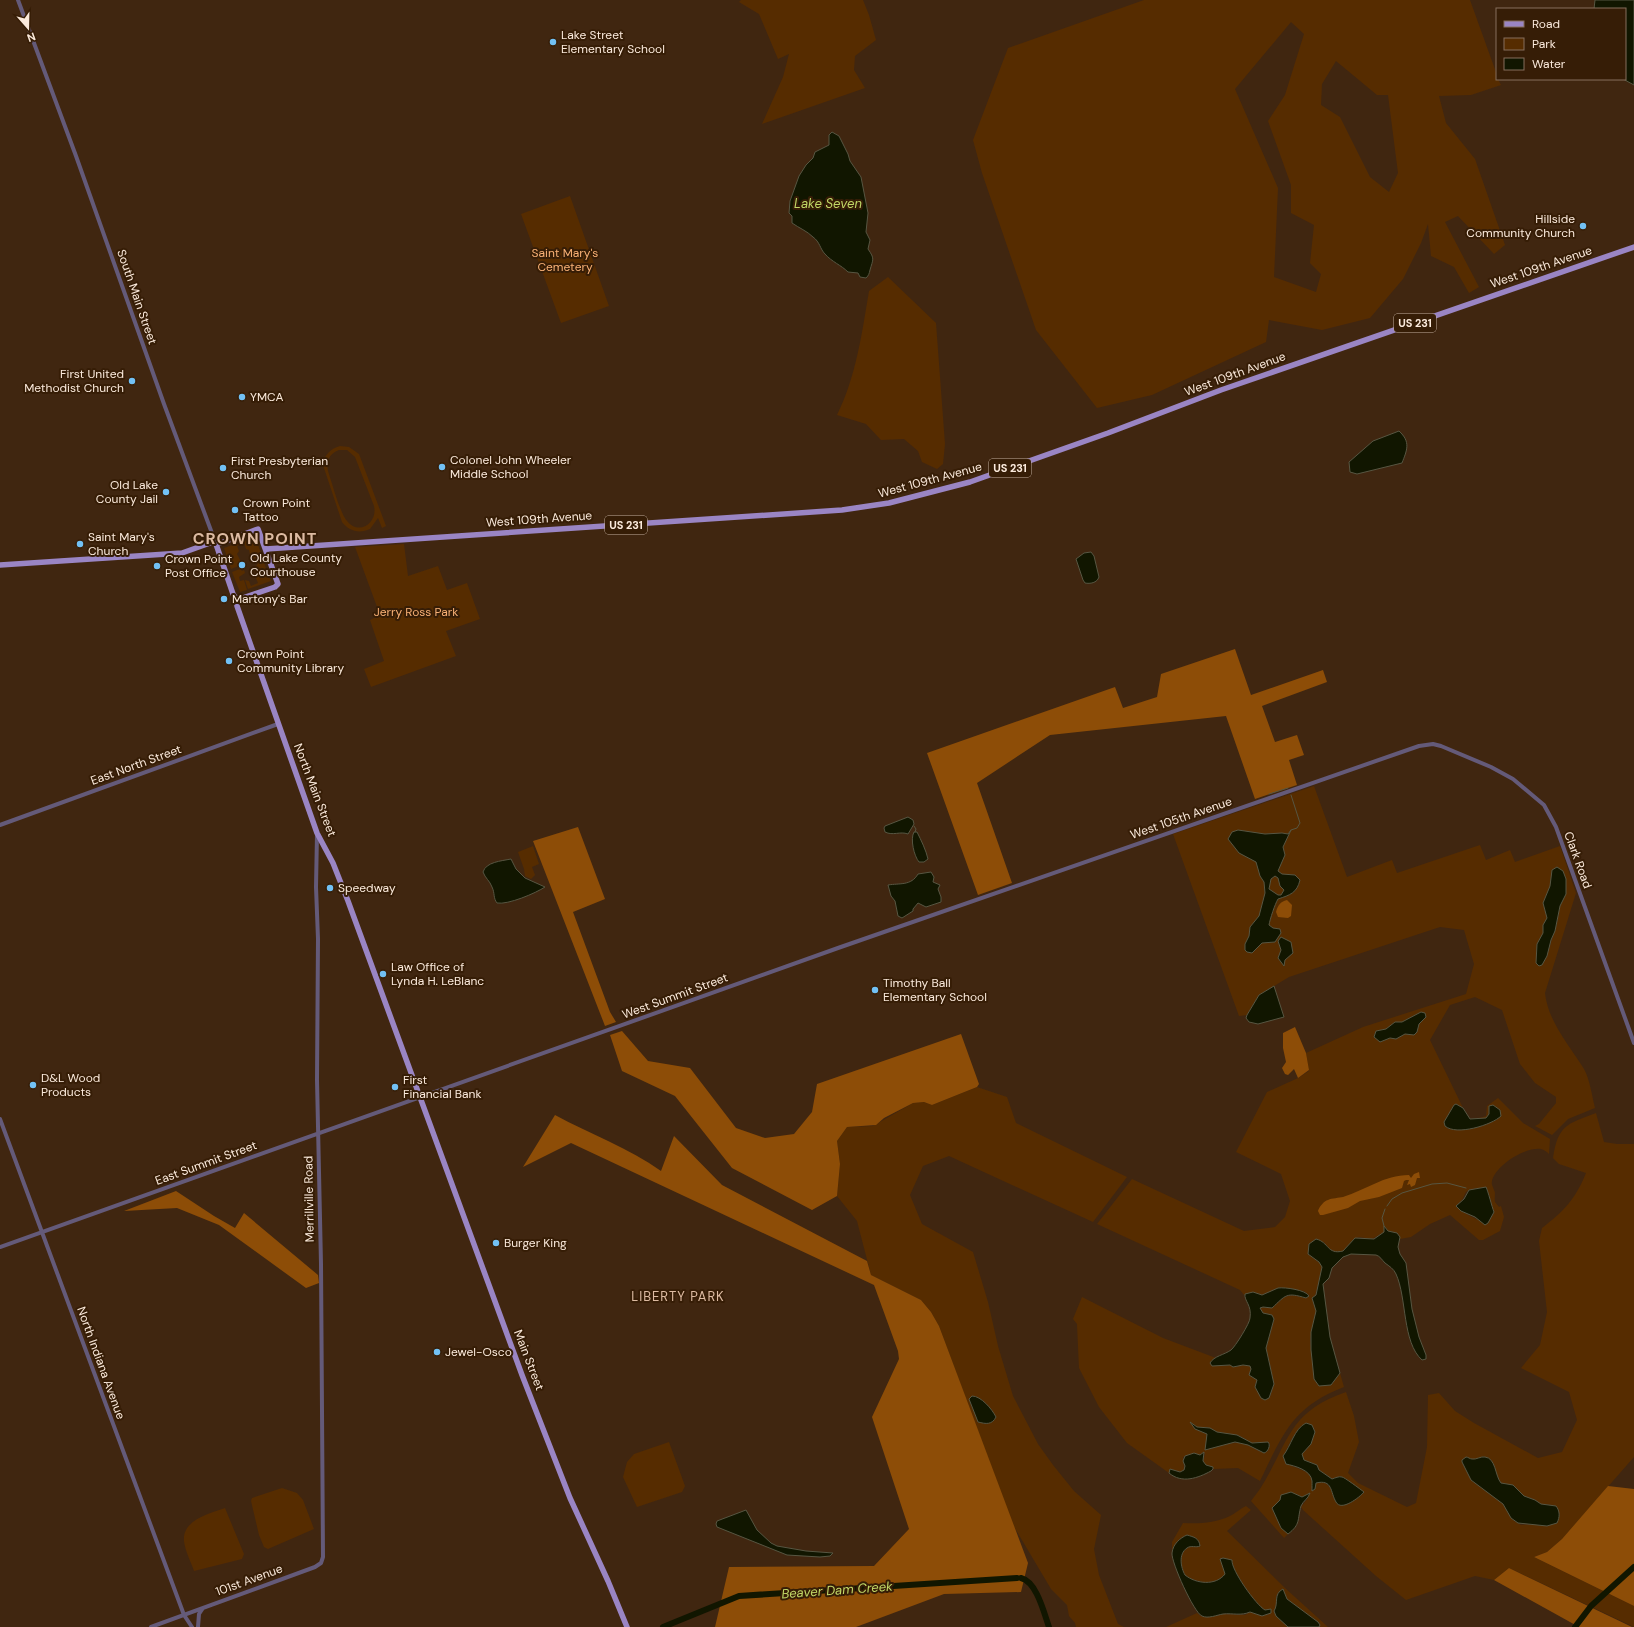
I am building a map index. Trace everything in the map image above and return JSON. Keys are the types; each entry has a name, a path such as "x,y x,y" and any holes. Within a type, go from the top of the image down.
{"main road":[{"name":"West 109th Avenue","path":"266,549 842,510 896,502 975,480 1221,390 1634,247"},
{"path":"0,565 187,552 210,543 216,544 258,530 278,584 237,600"},
{"name":"South Main Street","path":"216,544 233,594 237,600"},
{"name":"North Main Street","path":"237,600 239,612 278,724 315,823 317,834 333,864 348,901 420,1098"},
{"name":"Main Street","path":"420,1098 522,1375 570,1498 627,1627"}],"street":[{"name":"South Main Street","path":"18,0 74,149 162,399 216,544"},
{"name":"East North Street","path":"0,825 278,724"},
{"name":"Clark Road","path":"1433,744 1444,747 1497,769 1525,788 1544,805 1556,827 1634,1043"},
{"name":"West 105th Avenue","path":"937,913 1419,746 1433,744"},
{"name":"Merrillville Road","path":"317,834 318,1133 320,1242 322,1264 324,1548 321,1563"},
{"name":"West Summit Street","path":"420,1098 937,913"},
{"name":"East Summit Street","path":"0,1247 420,1098"},
{"name":"North Indiana Avenue","path":"0,1119 184,1614 192,1627"},
{"name":"101st Avenue","path":"151,1627 315,1567 321,1563"},
{"path":"198,1627 199,1614 203,1608"}],"green space":[{"path":"741,0 863,0 876,40 855,56 854,70 865,88 762,124 783,77 789,54 778,59 759,14 739,2"},
{"path":"1144,0 1470,0 1496,72 1496,80 1498,80 1501,85 1471,95 1439,96 1446,123 1475,159 1505,245 1494,254 1458,216 1445,222 1479,287 1469,293 1454,267 1431,256 1428,224 1421,243 1403,279 1370,318 1322,330 1269,320 1266,342 1152,395 1097,408 1036,330 982,173 973,140 1008,48","holes":["1291,22 1304,34 1285,95 1268,121 1291,185 1291,213 1314,225 1310,263 1321,274 1316,292 1274,277 1278,188 1235,89","1336,61 1377,95 1388,95 1398,173 1389,192 1370,177 1340,117 1321,105 1322,84"]},
{"name":"Saint Mary's Cemetery","path":"570,196 609,306 561,323 521,214"},
{"path":"888,277 936,323 945,444 943,464 937,469 922,462 918,451 904,439 881,440 866,424 837,415 844,400 854,370 869,291"},
{"path":"336,447 349,447 359,454 386,526 382,528 378,518 370,529 366,531 354,531 342,522 323,465 326,455","holes":["339,450 347,450 355,457 374,506 373,518 366,526 362,527 352,525 344,517 328,471 327,464 329,458"]},
{"path":"255,537 263,558 258,560 255,558 251,559 249,550 246,549 244,543 237,546 239,551 237,554 241,562 239,563 239,566 231,569 224,548"},
{"name":"Jerry Ross Park","path":"404,544 408,576 438,566 447,590 467,583 480,619 446,631 456,656 371,687 364,669 384,661 370,620 380,615 355,547"},
{"path":"263,560 271,581 248,589 245,580 249,581 251,586 258,583 256,578 258,576 254,567 258,562"},
{"path":"240,569 242,571 244,570 245,573 239,577 240,581 244,580 247,590 240,592 232,572"},
{"path":"1314,786 1347,877 1392,860 1397,873 1480,845 1486,860 1510,850 1515,862 1560,846 1576,893 1545,993 1550,1014 1555,1024 1586,1073 1595,1108 1568,1119 1552,1135 1535,1126 1539,1124 1556,1103 1556,1097 1535,1083 1520,1064 1502,1010 1475,997 1450,1005 1430,1040 1463,1108 1458,1105 1454,1105 1444,1124 1448,1129 1466,1130 1482,1126 1495,1120 1489,1109 1488,1117 1483,1119 1479,1118 1486,1116 1487,1106 1498,1098 1523,1123 1550,1139 1549,1154 1545,1150 1541,1149 1527,1151 1512,1158 1499,1169 1492,1181 1492,1184 1495,1193 1495,1202 1499,1207 1501,1206 1504,1217 1500,1231 1483,1240 1479,1240 1450,1215 1430,1224 1411,1237 1400,1239 1400,1237 1394,1232 1388,1231 1385,1227 1384,1232 1372,1239 1359,1237 1354,1239 1343,1251 1332,1251 1324,1242 1308,1248 1308,1254 1321,1264 1323,1269 1313,1302 1316,1311 1310,1340 1314,1379 1319,1386 1331,1385 1340,1373 1344,1387 1326,1395 1312,1404 1291,1424 1283,1436 1260,1481 1238,1468 1213,1469 1213,1467 1206,1465 1203,1462 1205,1454 1203,1452 1200,1455 1194,1453 1183,1457 1184,1470 1180,1472 1170,1469 1169,1473 1127,1443 1099,1407 1079,1368 1077,1324 1073,1319 1082,1297 1163,1338 1216,1358 1213,1360 1218,1366 1250,1366 1250,1376 1257,1380 1255,1384 1260,1395 1270,1397 1274,1384 1266,1348 1274,1320 1270,1314 1263,1313 1260,1308 1272,1308 1280,1300 1287,1296 1306,1298 1309,1295 1304,1291 1282,1288 1262,1295 1256,1293 1244,1295 1240,1290 1097,1224 1132,1179 1244,1231 1275,1227 1285,1217 1290,1201 1281,1174 1236,1152 1267,1092 1298,1078 1309,1071 1306,1053 1363,1027 1466,994 1474,964 1464,930 1440,927 1289,977 1259,995 1247,1015 1239,1016 1173,834","holes":["1557,867 1563,871 1566,879 1566,891 1560,906 1557,923 1549,949 1541,966 1539,966 1537,962 1538,946 1547,918 1543,903 1550,886 1552,870","1421,1012 1424,1019 1419,1024 1417,1032 1405,1034 1396,1039 1390,1038 1380,1042 1374,1035 1376,1031 1386,1029 1395,1022 1402,1022","1486,1188 1487,1190 1494,1213 1488,1223 1480,1221 1456,1206 1462,1200 1466,1192 1472,1189","1191,1423 1197,1427 1207,1427 1217,1432 1240,1436 1252,1443 1267,1442 1270,1444 1267,1452 1258,1451 1242,1443 1220,1445 1206,1450 1207,1434 1197,1430"]},
{"path":"533,846 539,864 532,867 535,875 531,879 525,876 518,852"},
{"path":"977,1087 1007,1097 1016,1123 1127,1177 1093,1222 949,1156 923,1166 910,1195 922,1224 973,1252 1013,1396 1038,1444 1053,1465 1074,1491 1101,1515 1094,1549 1099,1575 1118,1624 1124,1627 1076,1627 1075,1623 1069,1616 1067,1605 1051,1589 1013,1525 939,1326 931,1312 921,1300 871,1275 857,1221 837,1196 840,1164 837,1141 847,1127 873,1126 913,1103 924,1102 932,1105","holes":["972,1396 979,1398 992,1410 996,1417 993,1421 986,1424 977,1422 975,1412 970,1403"]},
{"path":"1596,1113 1604,1142 1634,1144 1634,1457 1562,1539 1547,1552 1534,1557 1634,1606 1634,1627 1509,1568 1494,1580 1475,1576 1406,1600 1376,1576 1303,1510 1301,1507 1308,1498 1291,1492 1272,1508 1281,1528 1288,1534 1284,1538 1251,1501 1262,1486 1286,1440 1302,1418 1313,1408 1346,1392 1354,1416 1359,1442 1348,1473 1358,1483 1407,1507 1416,1503 1427,1447 1428,1395 1439,1393 1455,1411 1538,1458 1562,1452 1577,1420 1569,1392 1521,1368 1540,1345 1547,1312 1539,1241 1542,1228 1557,1216 1573,1198 1578,1191 1586,1173 1559,1164 1553,1158 1555,1147 1561,1132 1566,1127 1571,1123","holes":["1308,1423 1314,1428 1315,1432 1311,1444 1302,1454 1304,1460 1315,1464 1319,1470 1332,1479 1341,1476 1364,1492 1336,1502 1327,1484 1323,1482 1315,1484 1314,1490 1309,1473 1292,1466 1284,1460 1293,1437 1299,1428","1485,1457 1494,1465 1501,1483 1514,1486 1524,1496 1541,1504 1554,1505 1547,1526 1534,1524 1521,1525 1513,1520 1503,1504 1471,1480 1462,1462"]},
{"path":"669,1442 685,1486 682,1492 637,1507 623,1477 627,1462 634,1454"},
{"path":"282,1488 297,1493 303,1500 314,1529 268,1549 264,1547 259,1535 251,1501 252,1498"},
{"path":"1246,1506 1251,1510 1227,1531 1285,1588 1328,1627 1315,1627 1320,1626 1319,1623 1287,1599 1283,1589 1276,1596 1277,1606 1274,1613 1288,1627 1166,1627 1197,1613 1206,1617 1224,1614 1245,1615 1250,1612 1262,1616 1271,1609 1265,1610 1256,1602 1242,1583 1232,1564 1221,1561 1223,1563 1225,1575 1211,1582 1200,1582 1185,1575 1182,1569 1182,1554 1192,1546 1174,1546 1172,1554 1172,1542 1183,1523 1213,1522 1230,1516"},
{"path":"225,1508 244,1554 242,1559 194,1571 184,1541 187,1528 198,1518"}],"shaded area":[{"path":"1235,649 1251,695 1323,670 1327,682 1262,706 1275,742 1297,735 1304,755 1289,760 1297,785 1255,799 1226,716 1050,735 977,783 1012,883 978,895 927,753 1115,687 1123,708 1157,697 1161,674"},
{"path":"578,827 605,899 573,912 610,1012 616,1022 605,1026 533,841"},
{"path":"1287,900 1292,905 1291,916 1288,918 1278,917 1276,912 1279,906"},
{"path":"1295,1027 1306,1053 1309,1070 1298,1078 1294,1069 1288,1075 1285,1074 1282,1068 1286,1062 1283,1048 1283,1033"},
{"path":"622,1031 648,1061 690,1068 736,1128 765,1138 794,1134 812,1112 817,1084 961,1034 979,1084 977,1087 932,1105 924,1102 913,1103 884,1118 876,1125 847,1127 837,1141 840,1164 837,1196 812,1210 732,1168 675,1096 622,1071 610,1035"},
{"path":"555,1115 623,1148 661,1171 674,1136 722,1185 867,1261 871,1275 921,1300 931,1312 939,1326 1028,1563 1021,1592 944,1594 856,1627 715,1627 729,1567 874,1566 909,1529 872,1417 899,1359 898,1351 874,1285 571,1143 523,1167"},
{"path":"1419,1172 1420,1178 1417,1178 1415,1185 1411,1187 1410,1184 1407,1185 1409,1180 1406,1180 1404,1181 1402,1188 1379,1197 1360,1201 1348,1208 1323,1215 1320,1215 1318,1211 1323,1203 1330,1199 1343,1197 1391,1177 1409,1175 1411,1178 1414,1174"},
{"path":"176,1191 235,1228 244,1213 318,1275 319,1283 306,1288 219,1225 177,1208 124,1211"},
{"path":"1608,1486 1634,1489 1634,1606 1534,1557 1547,1552 1562,1539"},
{"path":"1509,1568 1632,1627 1579,1627 1494,1580"}],"water":[{"path":"1595,0 1634,0 1634,85 1625,80 1626,8 1594,8"},
{"name":"Lake Seven","path":"832,132 839,136 850,161 861,177 868,213 866,232 870,240 868,249 873,259 866,278 860,277 858,273 848,272 831,259 823,252 819,243 815,239 792,223 792,216 789,213 790,201 799,176 806,165 813,158 815,152 829,145 829,135"},
{"path":"1399,431 1407,443 1402,463 1357,474 1350,472 1349,462 1373,441"},
{"path":"1091,552 1094,556 1099,577 1097,581 1093,583 1085,583 1076,559 1084,553"},
{"path":"908,817 913,820 914,824 908,834 891,834 885,832 885,826"},
{"path":"1238,830 1265,834 1288,834 1291,830 1283,847 1285,855 1278,871 1282,874 1295,875 1300,880 1295,891 1278,899 1270,919 1269,925 1273,928 1280,929 1281,933 1275,942 1262,943 1252,953 1245,950 1245,944 1249,936 1250,927 1259,916 1265,893 1264,882 1260,876 1256,862 1239,853 1228,839 1232,832","holes":["1275,876 1278,878 1280,886 1284,890 1281,895 1278,895 1269,889 1271,879"]},
{"path":"914,832 917,832 926,852 928,859 924,862 919,862 914,852 912,839"},
{"path":"511,859 516,869 525,878 545,887 515,900 497,903 491,885 483,872 487,866 491,864"},
{"path":"1557,867 1563,871 1566,879 1566,894 1560,906 1555,931 1547,956 1542,965 1539,966 1536,963 1537,944 1543,933 1543,925 1547,918 1543,903 1550,886 1552,870"},
{"path":"931,872 934,877 933,882 940,885 938,889 941,902 926,907 918,903 913,911 902,918 898,916 895,901 891,896 888,885 909,882 918,874"},
{"path":"1281,937 1291,942 1293,953 1285,960 1284,966 1278,958 1281,950 1278,941"},
{"path":"1274,986 1284,1017 1258,1024 1249,1022 1246,1018 1247,1015 1259,995"},
{"path":"1421,1012 1425,1013 1426,1017 1419,1024 1417,1032 1414,1035 1405,1034 1396,1039 1390,1038 1380,1042 1374,1037 1376,1031 1386,1029 1395,1022 1402,1022"},
{"path":"1456,1104 1463,1108 1470,1119 1486,1118 1489,1114 1489,1106 1493,1105 1500,1110 1501,1116 1482,1126 1465,1130 1450,1129 1445,1126 1444,1122"},
{"path":"1486,1187 1494,1212 1488,1223 1485,1225 1475,1217 1461,1211 1456,1206 1464,1199 1469,1190"},
{"path":"1384,1226 1388,1231 1397,1233 1400,1237 1398,1247 1400,1254 1406,1263 1412,1309 1426,1359 1422,1360 1411,1342 1402,1295 1394,1271 1376,1255 1351,1254 1343,1257 1332,1268 1329,1278 1323,1284 1330,1337 1340,1373 1331,1385 1319,1386 1314,1379 1311,1332 1316,1311 1312,1298 1316,1295 1322,1267 1319,1262 1308,1254 1309,1244 1316,1239 1331,1250 1338,1252 1343,1251 1355,1238 1374,1239 1384,1232"},
{"path":"1278,1288 1304,1292 1309,1296 1306,1298 1290,1295 1280,1300 1272,1308 1260,1308 1263,1313 1272,1315 1274,1319 1266,1348 1274,1384 1269,1398 1265,1400 1261,1398 1255,1387 1257,1380 1249,1375 1251,1369 1250,1366 1212,1366 1210,1363 1233,1348 1248,1325 1250,1314 1245,1294 1253,1292 1262,1295"},
{"path":"972,1396 979,1398 992,1410 996,1417 991,1423 978,1422 969,1399"},
{"path":"1190,1422 1197,1427 1210,1428 1217,1432 1237,1435 1252,1443 1268,1442 1269,1448 1264,1453 1248,1445 1235,1442 1205,1450 1207,1434 1195,1429"},
{"path":"1306,1423 1312,1425 1315,1432 1311,1444 1302,1454 1304,1460 1317,1465 1319,1470 1332,1479 1340,1477 1343,1478 1364,1492 1350,1503 1346,1505 1338,1505 1330,1487 1325,1483 1316,1483 1315,1489 1312,1491 1312,1481 1309,1474 1302,1469 1286,1464 1283,1456 1298,1429"},
{"path":"1204,1452 1203,1461 1206,1465 1213,1467 1211,1471 1190,1479 1179,1478 1169,1473 1170,1469 1180,1472 1184,1470 1185,1466 1183,1461 1185,1456 1194,1453 1200,1455"},
{"path":"1466,1457 1471,1459 1483,1457 1489,1458 1501,1483 1513,1485 1524,1496 1541,1504 1556,1506 1559,1514 1557,1523 1547,1526 1518,1523 1511,1518 1503,1504 1471,1480 1462,1462 1462,1460"},
{"path":"1291,1492 1302,1497 1310,1493 1301,1506 1297,1524 1288,1534 1281,1528 1272,1508 1280,1500 1281,1495"},
{"path":"746,1510 757,1530 771,1543 777,1546 806,1551 833,1553 830,1556 820,1557 787,1555 717,1527 717,1521"},
{"path":"1187,1535 1194,1537 1200,1546 1189,1547 1182,1554 1182,1569 1185,1575 1200,1582 1211,1582 1221,1578 1225,1574 1220,1559 1223,1558 1232,1560 1235,1571 1250,1595 1265,1610 1271,1609 1271,1613 1262,1616 1250,1612 1207,1617 1198,1613 1184,1587 1175,1566 1172,1553 1175,1544"},
{"path":"1283,1589 1287,1599 1318,1622 1320,1625 1319,1627 1288,1627 1276,1616 1274,1611 1277,1596"}],"waterway":[{"path":"1269,794 1288,788"},
{"path":"1291,795 1300,823 1297,828 1291,830"},
{"path":"914,826 916,829 915,832"},
{"path":"1387,1206 1392,1199 1402,1193 1432,1184 1447,1183 1466,1188"},
{"path":"1384,1226 1382,1218 1385,1209"},
{"name":"Beaver Dam Creek","path":"1575,1627 1591,1606 1634,1567"},
{"name":"Beaver Dam Creek","path":"663,1627 739,1596 1017,1578"},
{"name":"Beaver Dam Creek","path":"1021,1578 1027,1581 1036,1592 1049,1627"}],"place":[{"name":"Lake Street Elementary School","path":"553,42"},
{"name":"Hillside Community Church","path":"1583,226"},
{"name":"First United Methodist Church","path":"132,381"},
{"name":"YMCA","path":"242,397"},
{"name":"Colonel John Wheeler Middle School","path":"442,467"},
{"name":"First Presbyterian Church","path":"223,468"},
{"name":"Old Lake County Jail","path":"166,492"},
{"name":"Crown Point Tattoo","path":"235,510"},
{"name":"Saint Mary's Church","path":"80,544"},
{"name":"Old Lake County Courthouse","path":"242,565"},
{"name":"Crown Point Post Office","path":"157,566"},
{"name":"Martony's Bar","path":"224,599"},
{"name":"Crown Point Community Library","path":"229,661"},
{"name":"Speedway","path":"330,888"},
{"name":"Law Office of Lynda H. LeBlanc","path":"383,974"},
{"name":"Timothy Ball Elementary School","path":"875,990"},
{"name":"D&L Wood Products","path":"33,1085"},
{"name":"First Financial Bank","path":"395,1087"},
{"name":"Burger King","path":"496,1243"},
{"name":"Jewel-Osco","path":"437,1352"}],"district":[{"name":"CROWN POINT","path":"255,538"},
{"name":"LIBERTY PARK","path":"678,1296"}]}
